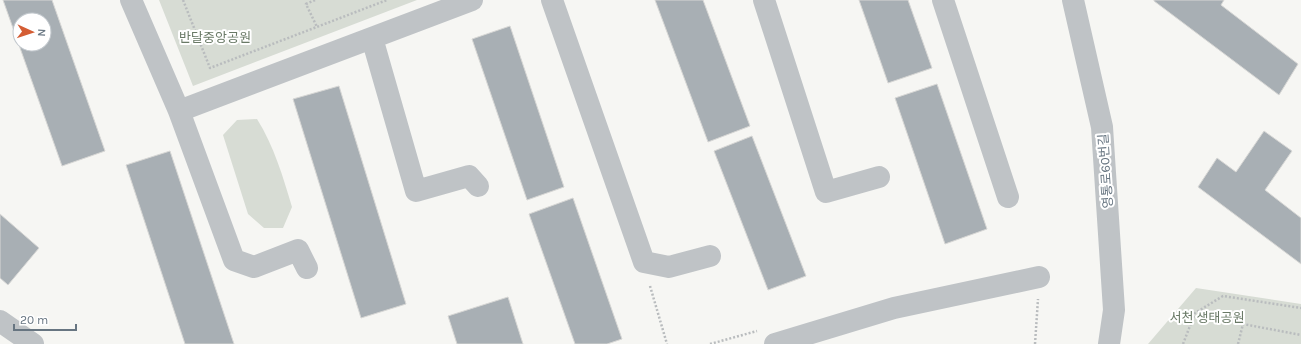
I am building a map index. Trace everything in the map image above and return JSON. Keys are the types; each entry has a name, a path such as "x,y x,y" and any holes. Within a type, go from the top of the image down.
{"street":[{"path":"131,0 179,111 234,260 254,267 298,250 307,268"},
{"path":"179,111 472,0"},
{"path":"552,0 644,262 669,267 710,256"},
{"path":"764,0 826,192 879,177"},
{"path":"943,0 1008,197"},
{"name":"영통로60번길","path":"1073,0 1102,127 1114,310 1109,344"},
{"path":"372,38 416,191 468,176 478,186"},
{"path":"775,344 894,308 1039,277"},
{"path":"0,321 33,344"}],"path":[{"path":"183,0 210,68 387,0"},
{"path":"315,0 306,4 317,27"},
{"path":"644,262 666,344"},
{"path":"1036,344 1039,277"},
{"path":"1183,344 1195,313 1223,296 1301,308"},
{"path":"1238,344 1242,324 1301,335"}],"green space":[{"name":"반달중앙공원","path":"159,0 417,0 193,86"},
{"path":"257,119 273,151 292,207 283,228 264,228 248,214 223,135 237,120"},
{"name":"서천 생태공원","path":"1196,288 1301,304 1301,344 1148,344"}],"building":[{"path":"3,0 52,0 105,151 62,166 21,52 52,52 52,12 12,12 12,25"},
{"path":"655,0 703,0 750,126 708,142"},
{"path":"859,0 908,0 932,68 888,83"},
{"path":"1154,0 1224,0 1221,5 1298,64 1279,95"},
{"path":"510,26 564,187 527,200 472,39"},
{"path":"937,84 987,229 945,244 895,98"},
{"path":"339,86 406,304 361,318 293,99"},
{"path":"1264,131 1292,151 1265,190 1301,218 1301,264 1198,187 1217,158 1236,172"},
{"path":"752,136 806,276 768,290 714,151"},
{"path":"170,151 234,344 185,344 126,165"},
{"path":"573,198 622,339 607,344 575,344 529,214"},
{"path":"0,214 39,248 8,285 0,278"},
{"path":"508,297 523,344 457,344 448,316"}]}
